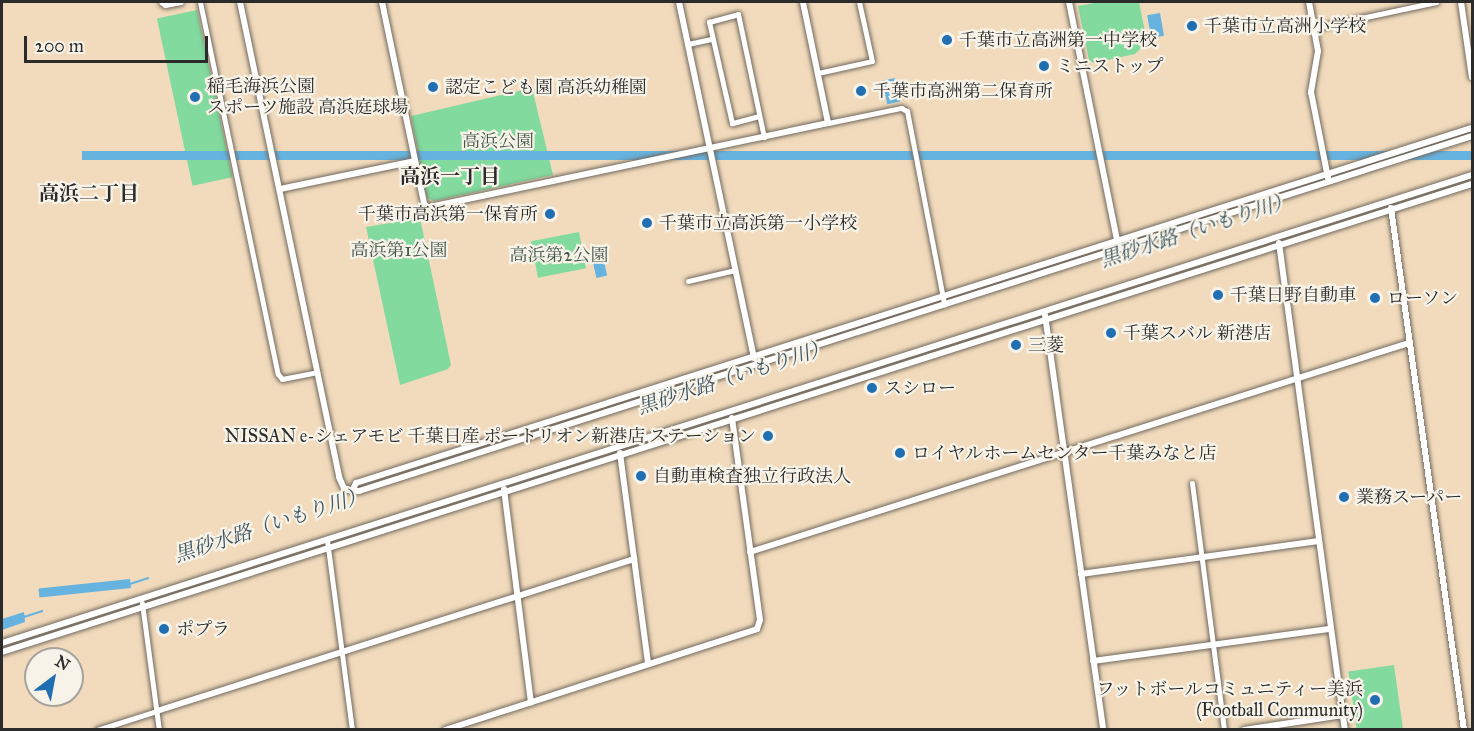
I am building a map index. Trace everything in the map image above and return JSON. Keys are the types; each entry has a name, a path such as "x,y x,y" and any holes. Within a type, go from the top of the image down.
{"street":[{"path":"161,2 165,5 180,2"},
{"path":"200,2 278,374 282,379 317,372"},
{"path":"240,2 339,477 344,488 359,491 944,304 1328,174 1473,128"},
{"path":"382,2 425,208 901,108 907,111 944,304"},
{"path":"679,2 755,364"},
{"path":"803,2 828,123"},
{"path":"818,73 872,61 859,2"},
{"path":"1069,2 1118,245"},
{"path":"1309,2 1318,51 1311,92 1329,182"},
{"path":"1314,28 1436,2"},
{"path":"1461,2 1473,77"},
{"path":"759,116 732,123 708,22 738,14 764,137"},
{"path":"688,44 712,39"},
{"path":"353,489 356,483 942,297 1329,182 1473,136"},
{"path":"280,189 415,161"},
{"path":"2,652 732,420 1278,237 1473,175"},
{"path":"2,643 730,411 1279,246 1473,184"},
{"path":"1390,201 1464,729"},
{"path":"1278,237 1345,729"},
{"path":"688,281 735,270"},
{"path":"1045,315 1103,729"},
{"path":"750,552 1409,343"},
{"path":"445,729 757,629 760,620 730,411"},
{"path":"620,446 648,664"},
{"path":"502,483 531,702"},
{"path":"1192,483 1224,729"},
{"path":"327,540 352,729"},
{"path":"1081,574 1319,541"},
{"path":"97,729 634,559"},
{"path":"141,598 159,729"},
{"path":"1094,661 1331,629"},
{"path":"1244,729 1343,716"}],"green space":[{"path":"1100,2 1139,2 1147,42 1135,54 1094,63 1089,60 1078,6"},
{"name":"稲毛海浜公園 スポーツ施設 高浜庭球場","path":"197,10 233,177 192,186 157,19"},
{"name":"高浜公園","path":"532,88 553,175 434,201 427,198 411,116"},
{"name":"高浜第1公園","path":"420,218 451,365 448,369 400,385 366,227"},
{"name":"高浜第2公園","path":"579,232 586,268 538,278 531,241"},
{"name":"フットボールコミュニティー美浜 (Football Community)","path":"1394,665 1403,729 1357,730 1348,671"}],"water":[{"path":"1160,13 1164,36 1151,38 1147,15"},
{"path":"895,78 900,101 887,104 882,81"},
{"path":"82,151 1472,151 1472,160 82,160"},
{"path":"602,253 607,275 596,278 591,255"},
{"path":"130,579 131,588 39,598 39,589"},
{"path":"24,612 25,622 2,630 2,619"}],"waterway":[{"name":"黒砂水路（いもり川）","path":"130,584 148,578"},
{"name":"黒砂水路（いもり川）","path":"24,617 42,611"}],"place":[{"name":"千葉市立高洲小学校","path":"1192,26"},
{"name":"千葉市立高洲第一中学校","path":"947,40"},
{"name":"ミニストップ","path":"1044,66"},
{"name":"認定こども園 高浜幼稚園","path":"433,87"},
{"name":"千葉市高洲第二保育所","path":"861,91"},
{"name":"稲毛海浜公園 スポーツ施設 高浜庭球場","path":"195,97"},
{"name":"千葉市高浜第一保育所","path":"550,214"},
{"name":"千葉市立高浜第一小学校","path":"647,223"},
{"name":"千葉日野自動車","path":"1218,295"},
{"name":"ローソン","path":"1375,298"},
{"name":"千葉スバル 新港店","path":"1111,333"},
{"name":"三菱","path":"1016,345"},
{"name":"スシロー","path":"872,388"},
{"name":"NISSAN e-シェアモビ 千葉日産 ポートリオン新港店 ステーション","path":"768,436"},
{"name":"ロイヤルホームセンター千葉みなと店","path":"900,453"},
{"name":"自動車検査独立行政法人","path":"641,476"},
{"name":"業務スーパー","path":"1344,497"},
{"name":"ポプラ","path":"164,629"},
{"name":"フットボールコミュニティー美浜 (Football Community)","path":"1375,700"}],"district":[{"name":"高浜一丁目","path":"450,176"},
{"name":"高浜二丁目","path":"89,193"}]}
